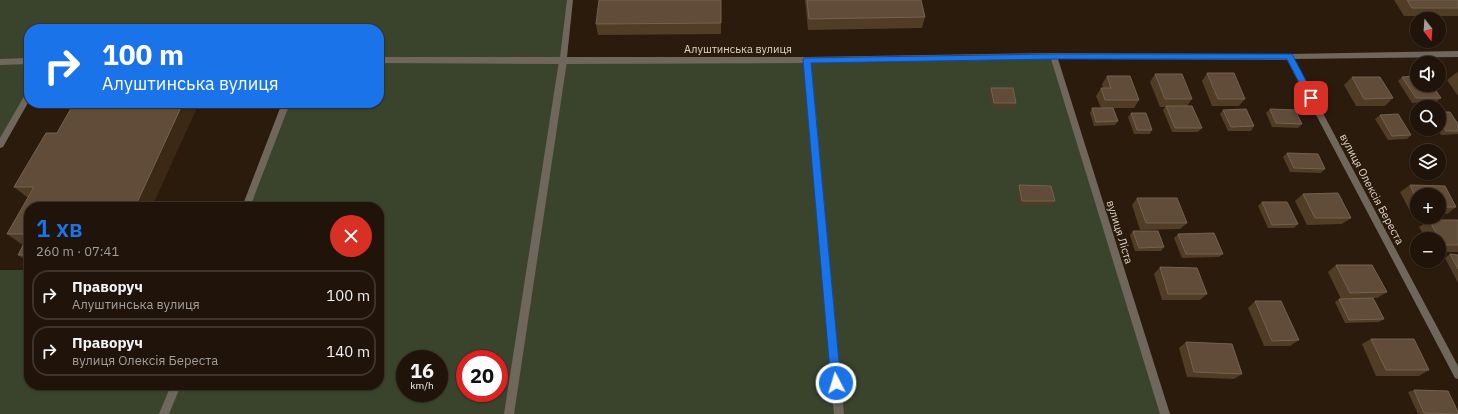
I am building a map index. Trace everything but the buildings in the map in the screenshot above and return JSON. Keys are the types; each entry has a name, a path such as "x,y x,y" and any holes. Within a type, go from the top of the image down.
{"street":[{"path":"509,414 563,61 570,0"},
{"name":"Алуштинська вулиця","path":"384,60 807,60 1054,56 1458,54"},
{"name":"вулиця Ліста","path":"1054,56 1166,414"},
{"name":"вулиця Олексія Береста","path":"1289,56 1458,375"},
{"path":"807,60 839,414"},
{"path":"0,62 24,61"},
{"path":"0,145 24,104"},
{"path":"248,202 284,108"},
{"path":"164,414 174,390"}],"green space":[{"path":"0,0 570,0 563,61 1054,56 1165,414 0,414 0,270 24,270 24,390 384,390 384,202 248,202 284,108 384,108 384,24 24,24 24,104 0,145"}],"route":[{"path":"836,383 807,60 1054,56 1289,56 1311,98"}]}
